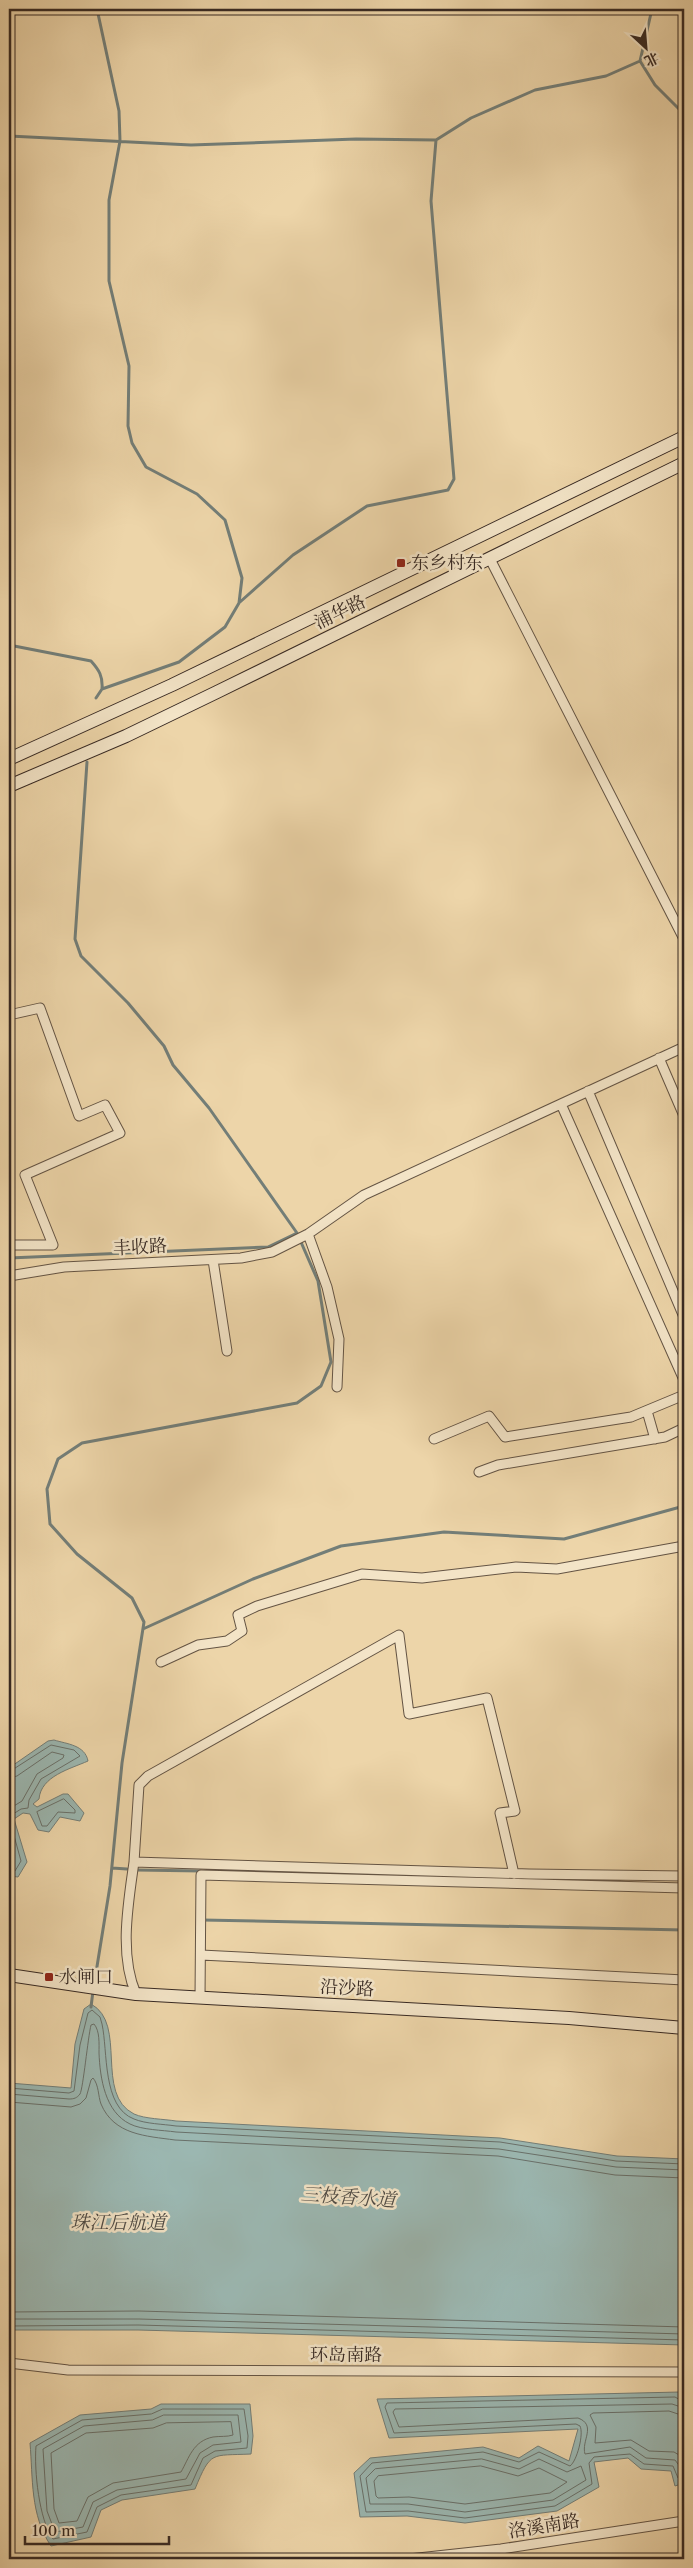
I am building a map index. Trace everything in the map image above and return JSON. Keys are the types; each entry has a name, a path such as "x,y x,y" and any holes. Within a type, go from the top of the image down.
{"main road":[{"name":"浦华路","path":"9,759 84,726 684,437"},
{"name":"浦华路","path":"9,786 82,756 684,464"},
{"name":"沿沙路","path":"9,1976 136,1994 559,2017 684,2028"}],"street":[{"path":"490,559 684,939"},
{"path":"9,1014 40,1008 79,1116 105,1105 120,1133 25,1174 52,1245 9,1245"},
{"name":"丰收路","path":"9,1276 64,1267 241,1258 272,1252 308,1234 364,1195 684,1047"},
{"path":"659,1058 684,1116"},
{"path":"588,1091 684,1316"},
{"path":"561,1104 684,1380"},
{"path":"308,1234 327,1287 339,1339 337,1387"},
{"path":"213,1260 227,1351"},
{"path":"434,1439 489,1416 505,1438 631,1418 684,1395"},
{"path":"647,1411 655,1438"},
{"path":"479,1472 498,1465 665,1437 684,1428"},
{"path":"161,1662 198,1645 227,1641 242,1631 238,1615 257,1606 362,1574 422,1578 516,1566 557,1568 684,1546"},
{"path":"136,1994 128,1974 128,1912 134,1862 139,1785 148,1776 399,1635 408,1714 486,1698 515,1811 500,1813 514,1874"},
{"path":"134,1862 514,1874 684,1876"},
{"path":"200,1998 201,1875 684,1888"},
{"path":"201,1954 684,1980"},
{"name":"环岛南路","path":"9,2364 78,2370 684,2372"},
{"name":"洛溪南路","path":"409,2559 501,2549 684,2521"}],"water":[{"path":"54,1740 79,1748 88,1761 65,1770 51,1779 45,1784 39,1799 33,1804 37,1807 63,1794 68,1794 84,1813 80,1821 60,1817 49,1832 38,1830 30,1814 23,1813 14,1819 27,1862 18,1877 9,1876 9,1768 48,1741"},
{"name":"珠江后航道","path":"91,2004 102,2014 108,2027 116,2091 122,2104 138,2116 176,2121 500,2138 617,2156 684,2159 684,2345 138,2330 9,2330 9,2083 71,2088 75,2044 84,2009"},
{"path":"680,2392 684,2404 684,2483 675,2486 671,2471 641,2469 628,2458 594,2462 599,2487 557,2511 465,2523 407,2516 360,2517 354,2473 370,2458 483,2447 519,2458 538,2446 569,2461 578,2429 389,2438 377,2399"},
{"path":"161,2404 250,2404 253,2436 251,2454 220,2456 209,2461 195,2489 122,2500 101,2510 91,2537 51,2546 39,2522 36,2509 32,2483 30,2443 80,2415 151,2409"}],"waterway":[{"path":"96,698 102,689 179,662 225,627 239,603 242,578 225,520 197,494 146,467 132,443 128,426 129,366 109,281 109,200 120,141 119,111 97,9"},
{"path":"652,9 640,61 655,85 684,114"},
{"path":"240,602 293,555 367,506 448,490 454,479 431,201 436,140 471,118 535,90 606,76 640,61"},
{"path":"9,136 191,145 356,139 436,140"},
{"path":"9,645 91,661 100,674 102,689"},
{"path":"87,762 75,939 81,956 128,1003 164,1046 173,1065 209,1108 297,1233 318,1281 331,1362 321,1386 297,1403 82,1443 58,1459 47,1489 50,1524 77,1554 132,1598 144,1622 122,1763 110,1886 94,1985"},
{"path":"9,1258 268,1247 297,1233"},
{"path":"143,1629 253,1579 341,1546 444,1532 564,1539 684,1506"},
{"path":"112,1868 127,1869"},
{"path":"137,1870 201,1871"},
{"path":"202,1920 684,1930"},
{"path":"91,2007 93,1991"}],"place":[{"name":"东乡村东","path":"401,563"},
{"name":"水闸口","path":"49,1977"}],"water label":[{"name":"三枝香水道","path":"348,2197"}]}
